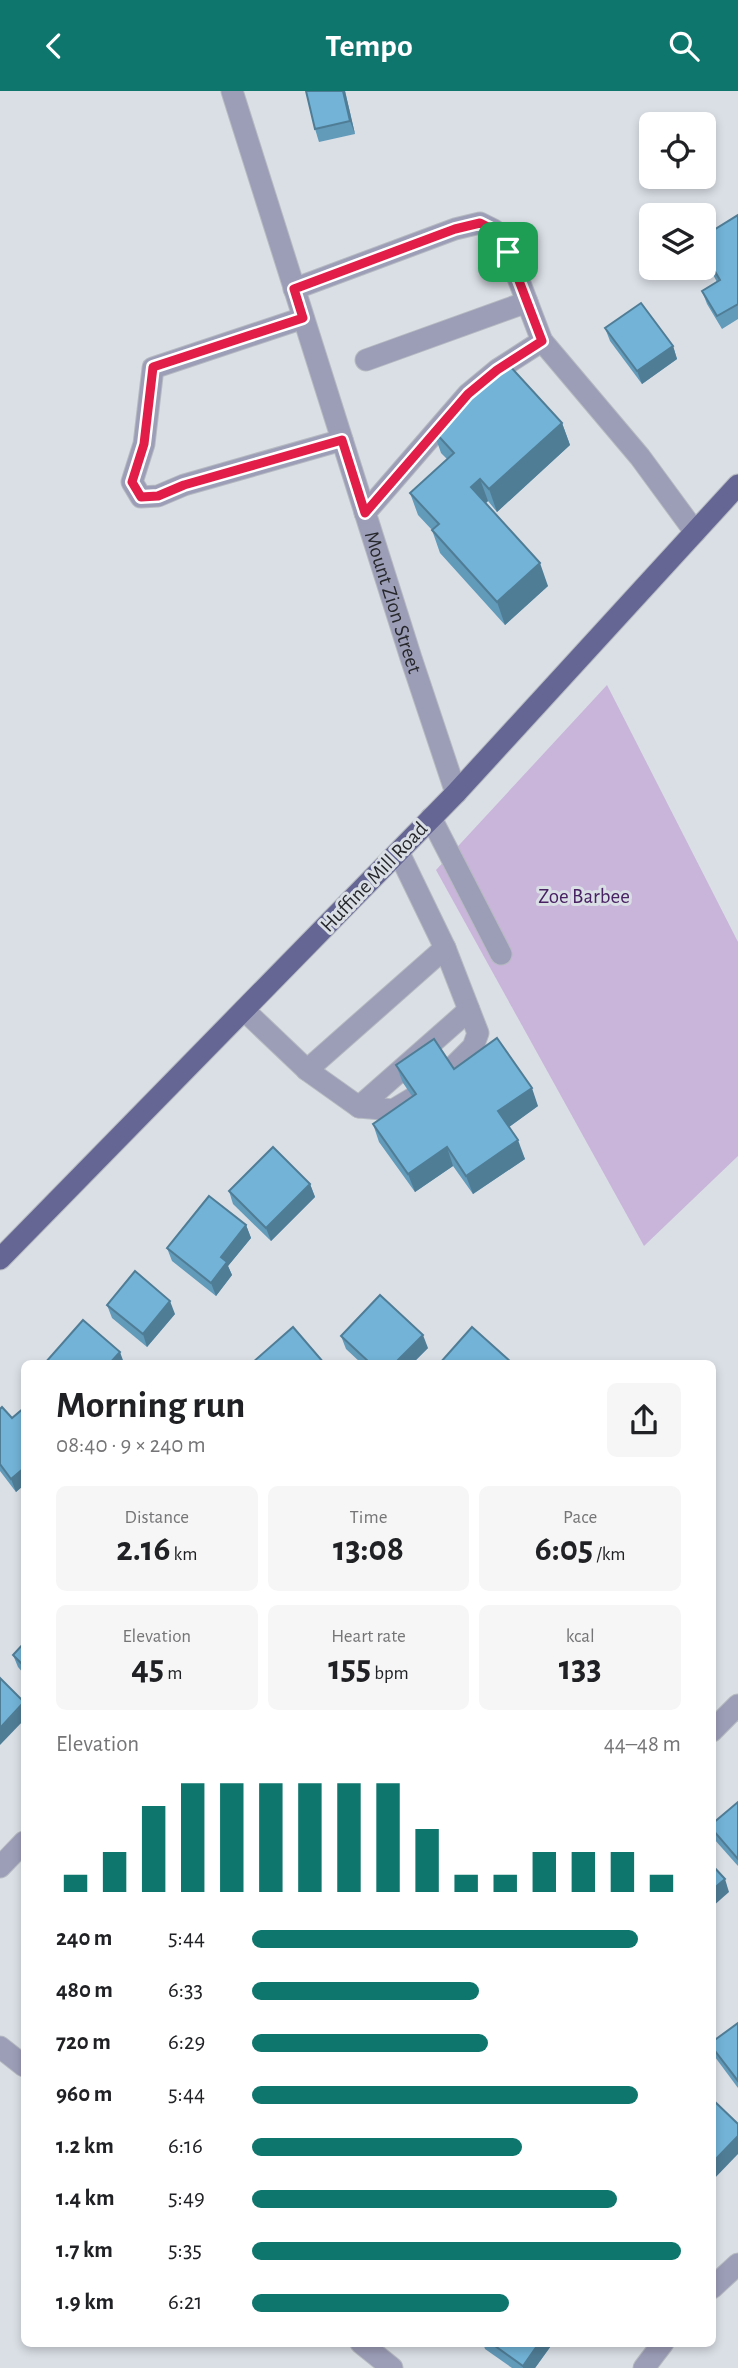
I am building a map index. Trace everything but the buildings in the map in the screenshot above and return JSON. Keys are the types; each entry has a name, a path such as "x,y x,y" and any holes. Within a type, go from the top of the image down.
{"main road":[{"name":"Huffine Mill Road","path":"0,1259 399,853 738,485"}],"street":[{"name":"Mount Zion Street","path":"232,91 456,793"},
{"path":"294,289 455,229 480,223 494,230 508,252 542,341 640,457 695,532"},
{"path":"366,360 527,302"},
{"path":"303,318 153,367 144,444 132,482 141,497 158,496 184,485 342,440"},
{"path":"365,513 468,394 497,370 542,341"},
{"path":"431,818 501,954"},
{"path":"399,853 445,948 478,1033 473,1047 449,1071"},
{"path":"307,1070 445,948"},
{"path":"244,1010 307,1070 359,1107 393,1110 413,1098"},
{"path":"359,1107 469,1010"},
{"path":"716,1727 738,1705"},
{"path":"0,1867 21,1845"},
{"path":"0,2047 21,2064"},
{"path":"716,2284 738,2264"},
{"path":"365,2347 392,2368"},
{"path":"644,2368 660,2347"}],"green space":[{"name":"Zoe Barbee","path":"607,685 738,942 738,1156 644,1246 436,870"}],"route":[{"path":"480,223 494,230 508,252 542,341 497,370 468,394 365,513 342,440 184,485 158,496 141,497 132,482 144,444 153,367 303,318 294,289 455,229 480,223"}]}
